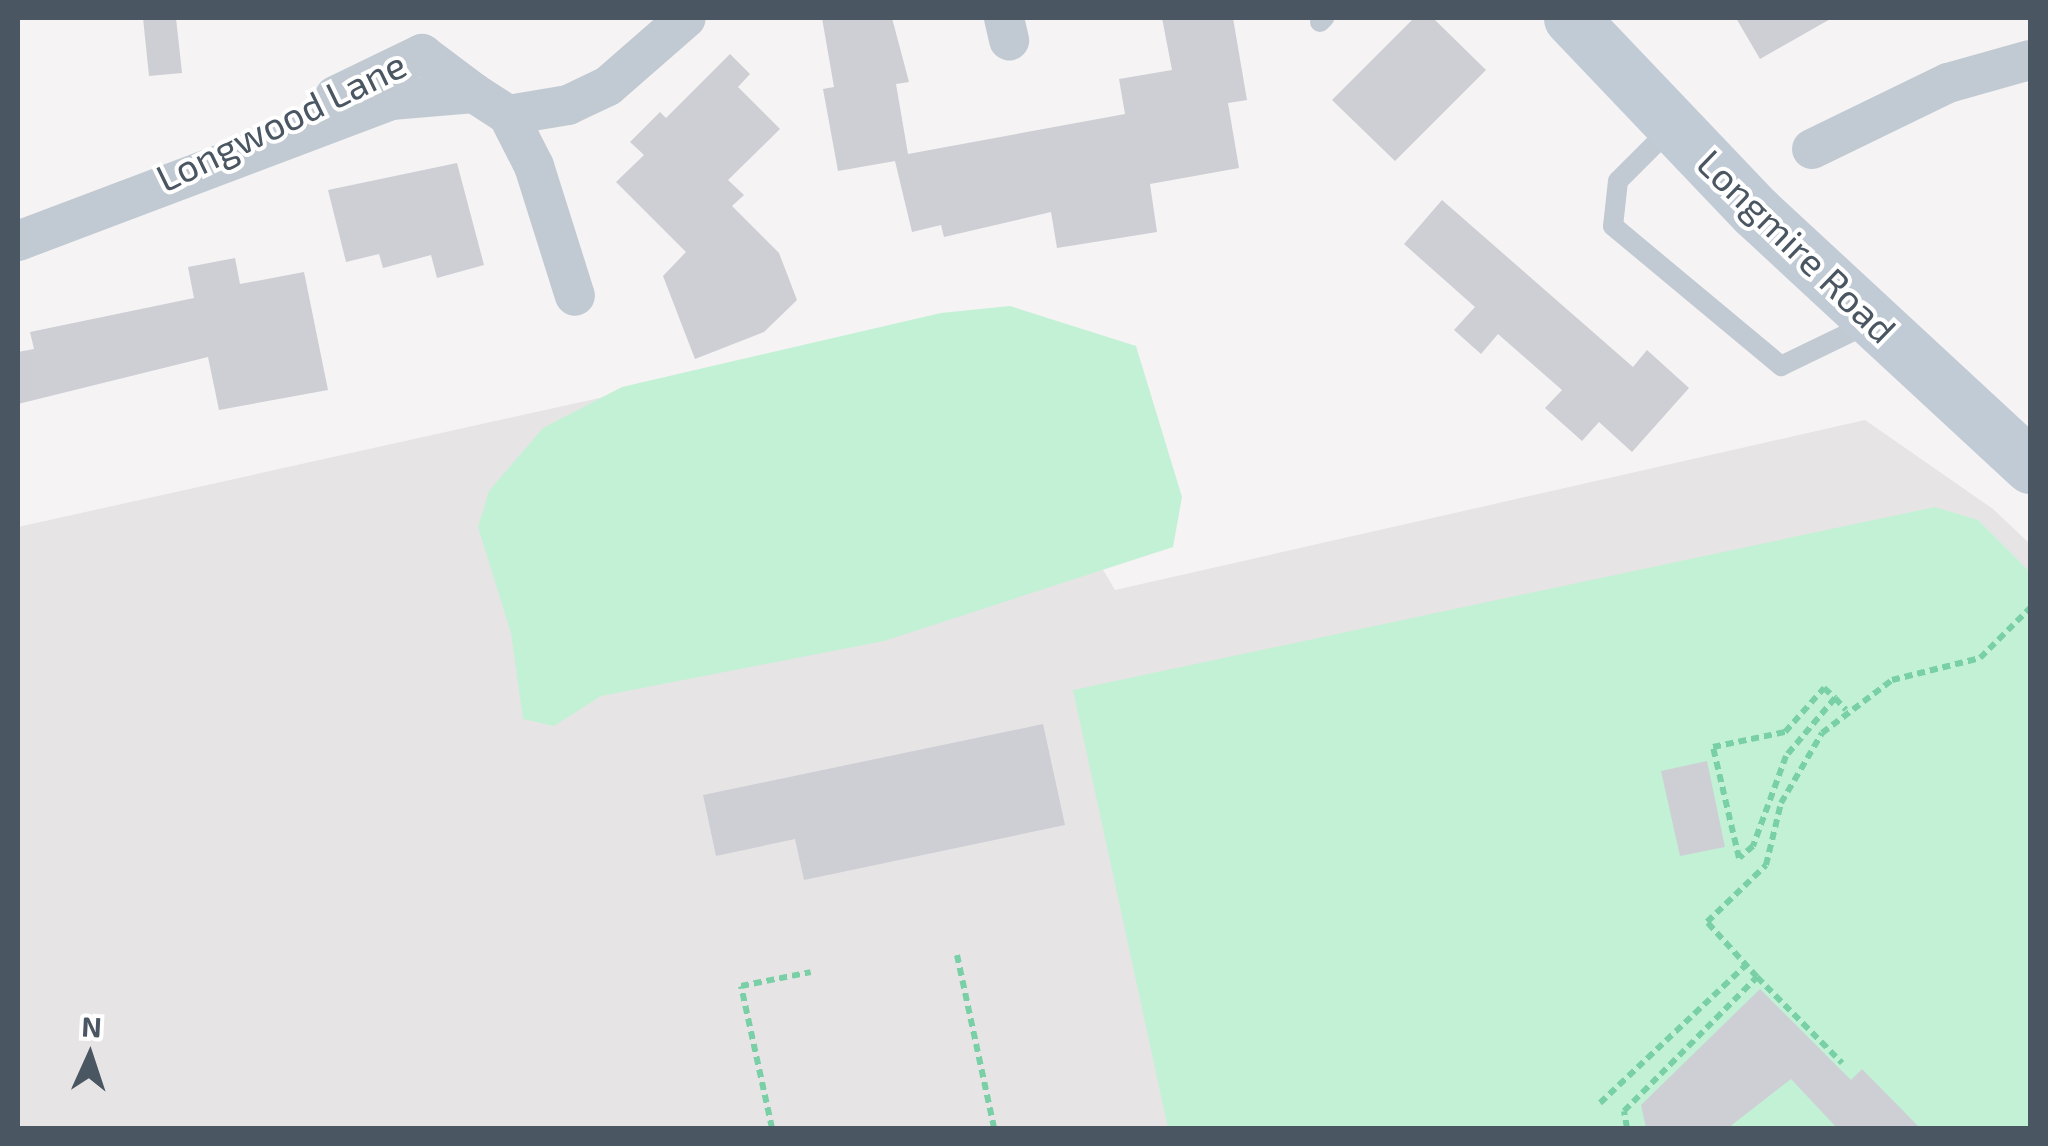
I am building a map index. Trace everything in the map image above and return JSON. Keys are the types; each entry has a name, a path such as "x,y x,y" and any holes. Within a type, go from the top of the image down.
{"main road":[{"name":"Longmire Road","path":"1571,18 1874,322 2030,466"}],"street":[{"path":"575,296 534,166 508,114 568,105 608,86 686,18"},
{"path":"1812,149 1948,83 2030,60"},
{"name":"Longwood Lane","path":"18,241 391,100 474,93 508,114"}],"lane":[{"path":"1674,125 1618,180 1613,226 1781,366 1874,322"}],"path":[{"path":"1842,1063 1706,922 1766,865 1788,785 1846,710 1910,672 1980,658 2030,608"},
{"path":"1834,698 1786,756 1753,846 1739,858 1713,746 1785,732 1824,688 1834,698 1846,710"},
{"path":"957,955 994,1128"},
{"path":"1600,1103 1746,965"},
{"path":"772,1128 742,986 811,972"},
{"path":"1627,1128 1624,1111 1758,977"}],"shaded area":[{"path":"955,319 1115,590 1865,420 1993,509 2030,544 2030,1128 18,1128 18,527"}],"green space":[{"path":"1010,306 1136,346 1182,497 1173,547 884,641 601,696 554,726 523,719 511,633 478,527 489,491 543,428 622,387 941,313"},
{"path":"1935,507 1978,520 2030,572 2030,1128 1168,1128 1073,690"}],"building":[{"path":"143,18 176,18 182,73 149,76"},
{"path":"822,18 892,18 909,82 896,84 908,154 1125,114 1119,79 1172,70 1162,18 1233,18 1247,100 1228,103 1239,168 1150,184 1157,232 1057,248 1051,212 944,237 941,225 912,232 895,161 838,171 823,89 834,87"},
{"path":"1414,18 1433,18 1486,70 1395,161 1332,100"},
{"path":"1736,18 1832,18 1760,59"},
{"path":"730,54 750,74 738,87 780,129 728,180 744,195 732,206 779,253 797,300 764,332 695,359 663,276 686,252 616,182 644,155 630,142 660,112 666,118"},
{"path":"457,163 484,265 437,278 431,255 383,268 379,254 346,262 328,190"},
{"path":"1442,200 1633,367 1647,350 1689,388 1632,452 1599,422 1582,441 1545,408 1562,390 1498,334 1481,354 1454,330 1475,307 1404,244"},
{"path":"235,258 240,284 304,272 328,390 219,410 208,357 18,404 18,352 34,349 30,332 194,298 188,267"},
{"path":"1043,724 1065,825 804,880 795,839 716,856 703,795"},
{"path":"1707,761 1725,847 1680,856 1661,771"},
{"path":"1760,989 1851,1080 1862,1069 1920,1128 1837,1128 1791,1079 1728,1128 1646,1128 1641,1105"}]}
